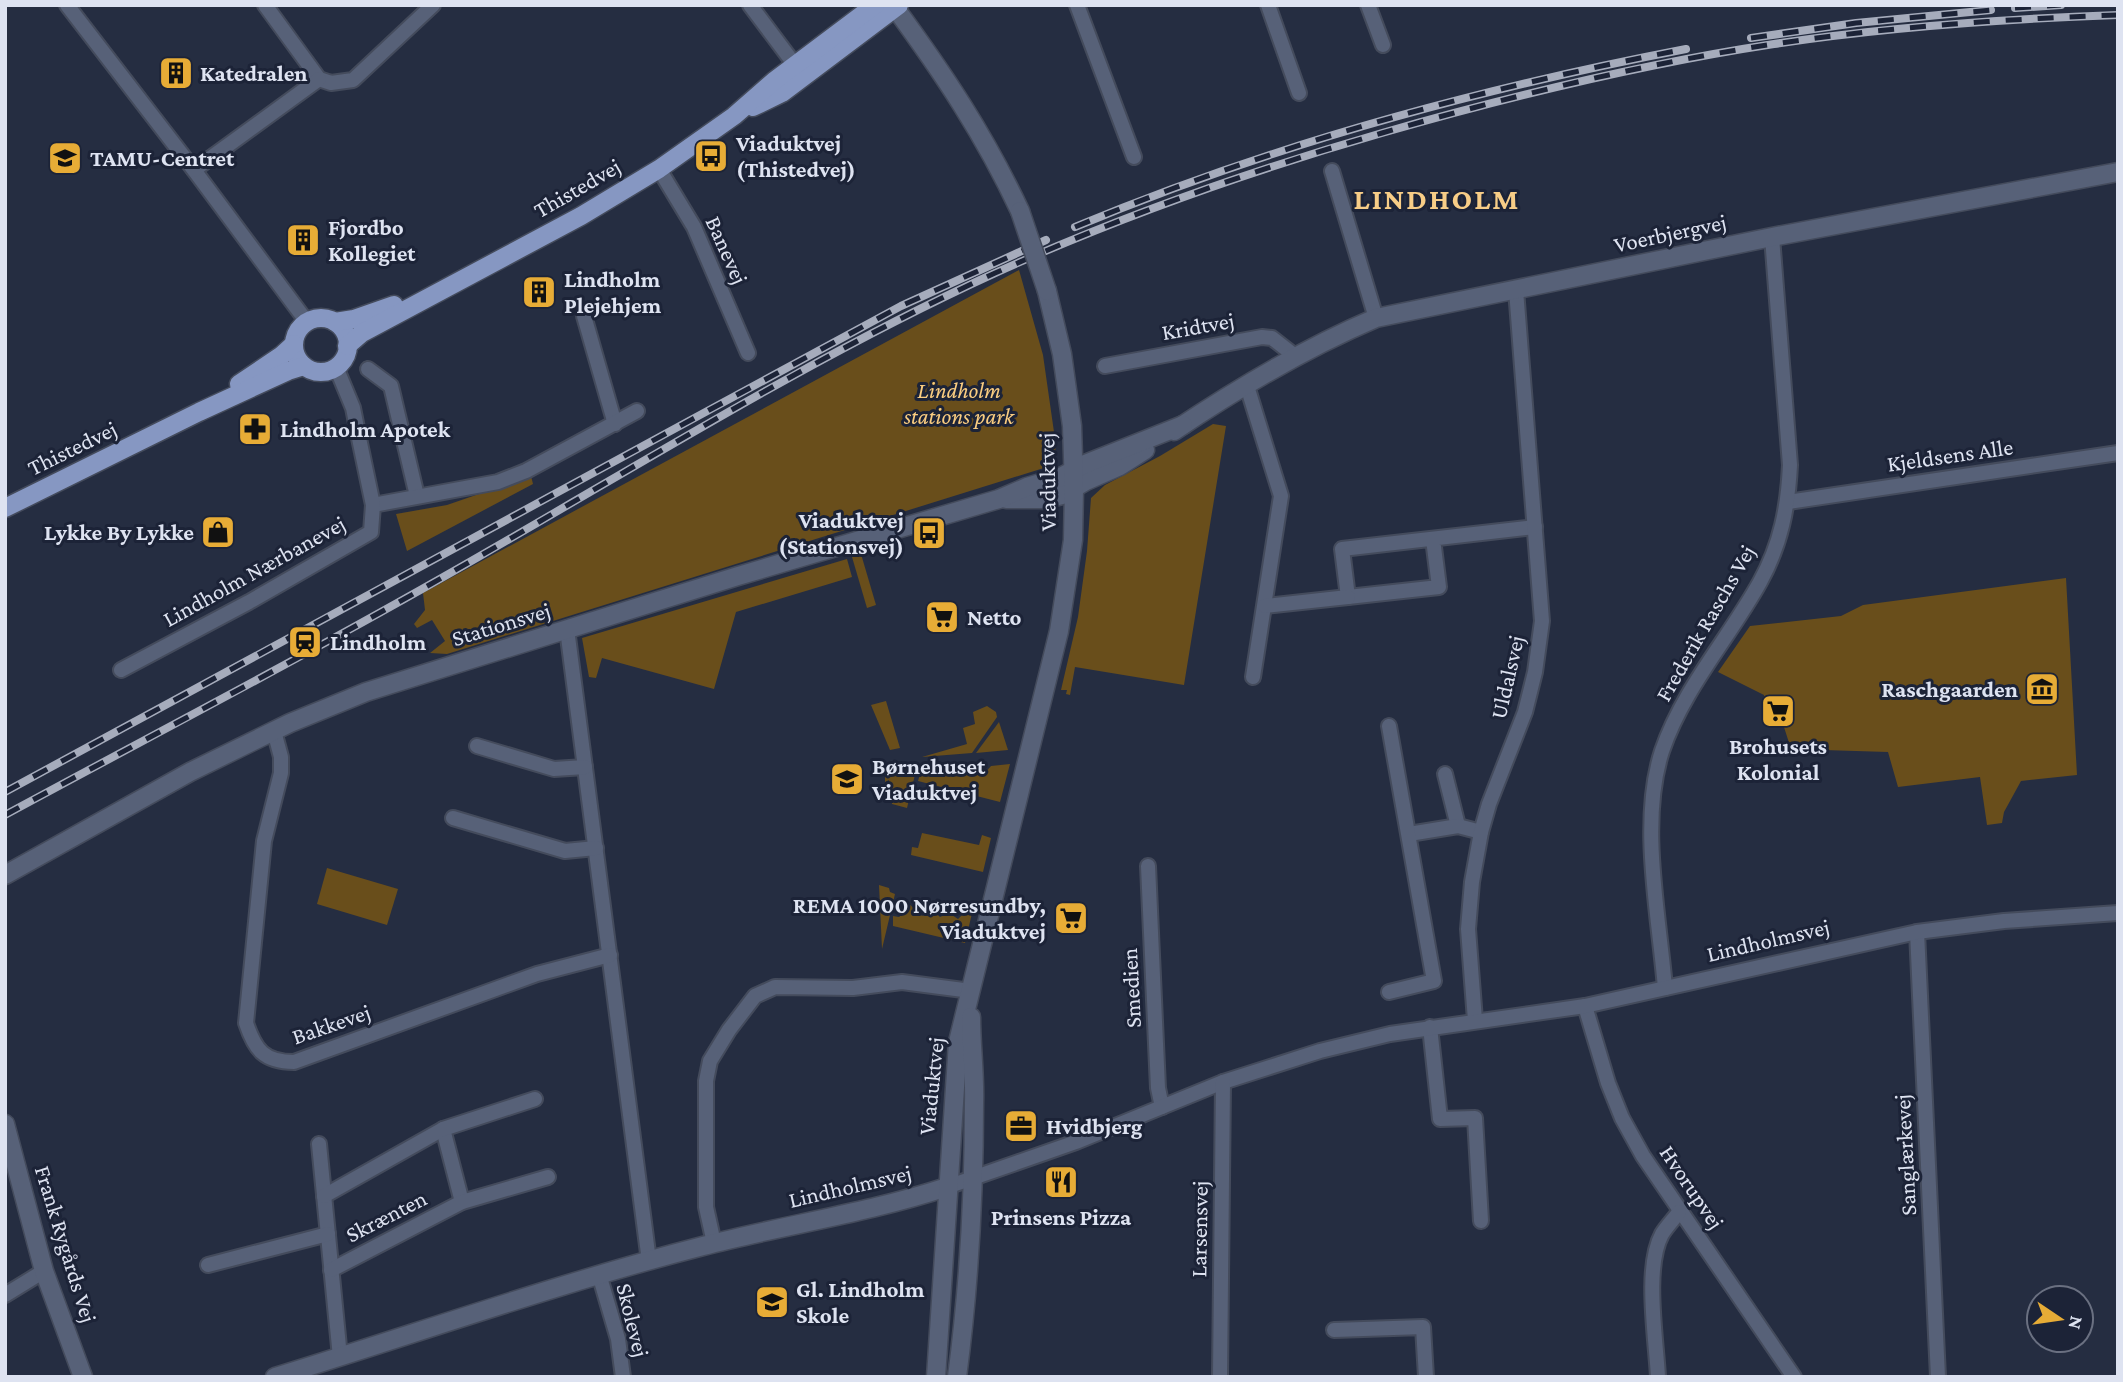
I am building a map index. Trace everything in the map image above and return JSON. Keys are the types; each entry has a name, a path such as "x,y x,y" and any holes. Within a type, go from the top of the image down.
{"main road":[{"name":"Thistedvej","path":"347,346 362,333 437,290 571,221 659,169 734,116 782,93 800,70 871,10 895,6"},
{"name":"Thistedvej","path":"335,322 354,319 437,290"},
{"path":"321,318 335,322 346,336 347,346 346,354 337,367 320,372 304,366 298,360 294,344 296,333 307,322 321,318"},
{"name":"Thistedvej","path":"199,412 294,344"},
{"name":"Thistedvej","path":"5,509 199,412 304,366"}],"street":[{"path":"67,5 307,322"},
{"path":"265,5 319,79 331,83 353,80 433,5"},
{"path":"750,5 800,70"},
{"path":"1077,5 1134,157"},
{"path":"1268,5 1298,93"},
{"path":"1368,5 1383,44"},
{"name":"Viaduktvej","path":"895,6 973,120 998,162 1020,211 1047,291 1058,334 1068,395 1074,470 1073,540 1059,631 958,1042 936,1377"},
{"path":"194,170 319,79"},
{"name":"Banevej","path":"659,169 694,227 748,353"},
{"path":"1332,171 1376,318"},
{"name":"Voerbjergvej","path":"1074,488 1120,466 1295,356 1330,337 1376,318 1772,237 2094,174 2118,172"},
{"name":"Frederik Raschs Vej","path":"1665,988 1650,829 1653,788 1662,751 1681,709 1761,581 1777,542 1788,502 1790,465 1772,237"},
{"name":"Uldalsvej","path":"1475,1020 1468,929 1472,882 1489,804 1525,712 1535,672 1542,621 1516,290"},
{"path":"584,316 615,424"},
{"name":"Kridtvej","path":"1105,366 1262,337 1272,338 1295,356"},
{"name":"Lindholm Nærbanevej","path":"121,670 249,602 371,532 373,505 353,408 337,367"},
{"path":"368,369 391,386 417,496"},
{"path":"1247,386 1281,496 1253,677"},
{"path":"373,505 498,482 526,471 637,411"},
{"name":"Voerbjergvej","path":"1074,470 1183,425"},
{"name":"Kjeldsens Alle","path":"1788,502 2118,453"},
{"name":"Stationsvej","path":"5,875 190,772 274,731 366,692 999,499 1074,470"},
{"name":"Stationsvej","path":"999,499 1050,499 1074,488"},
{"path":"1348,597 1342,550 1535,527"},
{"path":"1265,606 1439,587 1433,539"},
{"path":"567,629 649,1261"},
{"path":"1389,992 1434,981 1390,726"},
{"name":"Bakkevej","path":"274,731 281,757 281,773 264,841 246,1023 251,1040 270,1059 294,1062 537,974 610,955"},
{"path":"477,746 554,769 585,767"},
{"path":"1446,774 1458,826"},
{"path":"453,818 565,850 596,848"},
{"path":"1409,834 1458,826 1481,832"},
{"name":"Smedien","path":"1148,866 1158,1088 1162,1107"},
{"name":"Lindholmsvej","path":"275,1377 599,1274 714,1243 898,1202 947,1187 1076,1142 1223,1082 1320,1051 1430,1027 1585,1006 1917,932 2004,921 2118,913"},
{"name":"Sanglærkevej","path":"1917,932 1938,1377"},
{"path":"714,1243 705,1207 706,1081 709,1061 755,996 775,987 853,988 902,982 971,991"},
{"name":"Viaduktvej","path":"957,1377 965,1302 975,1100 971,991"},
{"name":"Hvorupvej","path":"1585,1006 1608,1083 1622,1118 1643,1156 1794,1377"},
{"path":"1430,1027 1440,1119 1475,1118 1481,1221"},
{"name":"Larsensvej","path":"1220,1377 1223,1082"},
{"name":"Skrænten","path":"324,1196 443,1129 535,1099"},
{"name":"Frank Rygårds Vej","path":"5,1124 44,1271 83,1377"},
{"name":"Skrænten","path":"443,1129 462,1202"},
{"name":"Skrænten","path":"319,1144 340,1357"},
{"name":"Skrænten","path":"331,1270 462,1202 548,1177"},
{"path":"1658,1377 1654,1262 1663,1233 1679,1212"},
{"name":"Skrænten","path":"208,1265 328,1234"},
{"path":"5,1295 44,1271"},
{"name":"Skolevej","path":"599,1274 618,1339 623,1377"},
{"path":"1334,1330 1423,1328 1426,1377"}],"green space":[{"name":"Lindholm stations park","path":"1019,270 1043,355 1056,446 1053,462 1047,467 447,654 430,653 445,641 432,620 417,628 414,624 425,610 423,593"},
{"path":"1213,424 1226,426 1184,685 1075,667 1070,695 1066,694 1067,690 1061,690 1078,617 1091,498 1105,485"},
{"path":"531,476 533,484 407,551 396,514 447,505"},
{"path":"861,554 876,605 867,608 852,557"},
{"path":"847,559 852,577 736,612 714,689 602,658 596,678 589,677 582,638"},
{"path":"2066,578 2077,775 2021,781 2004,812 2002,823 1987,825 1980,777 1898,787 1888,752 1791,749 1783,724 1766,723 1764,695 1718,672 1750,626 1841,616 1863,605"},
{"path":"886,701 900,748 890,750 871,705"},
{"path":"987,706 996,712 997,717 972,753 922,757 967,744 963,728 975,724 973,712"},
{"path":"999,722 1008,750 976,753"},
{"path":"918,762 907,808 892,804 889,780 885,782 885,770 898,772"},
{"path":"1010,764 1000,802 918,781 922,767 964,773 975,768 982,776 991,766"},
{"path":"922,833 979,845 982,835 991,838 983,872 911,855 912,847 918,848"},
{"path":"327,868 398,889 387,925 317,904"},
{"path":"879,885 889,888 890,892 895,894 882,949"},
{"path":"905,900 922,916 933,910 940,917 949,913 958,919 966,906 973,909 965,943 893,926 893,916 899,917 904,913"}],"railway":[{"path":"2015,8 2061,5"},
{"path":"1751,38 1856,23 1991,10"},
{"path":"5,815 362,622 797,373 993,274 1137,214 1234,179 1382,133 1479,106 1675,61 1774,44 1903,28 2118,15"},
{"path":"1075,227 1224,170 1376,122 1530,82 1686,49"},
{"path":"5,792 901,306 1046,240"}],"place":[{"name":"Katedralen","path":"176,73"},
{"name":"Viaduktvej (Thistedvej)","path":"711,156"},
{"name":"TAMU-Centret","path":"65,158"},
{"name":"Fjordbo Kollegiet","path":"303,240"},
{"name":"Lindholm Plejehjem","path":"539,292"},
{"name":"Lindholm Apotek","path":"255,429"},
{"name":"Lykke By Lykke","path":"218,532"},
{"name":"Viaduktvej (Stationsvej)","path":"929,533"},
{"name":"Netto","path":"942,617"},
{"name":"Lindholm","path":"305,642"},
{"name":"Raschgaarden","path":"2042,689"},
{"name":"Brohusets Kolonial","path":"1778,711"},
{"name":"Børnehuset Viaduktvej","path":"847,779"},
{"name":"REMA 1000 Nørresundby, Viaduktvej","path":"1071,918"},
{"name":"Hvidbjerg","path":"1021,1126"},
{"name":"Prinsens Pizza","path":"1061,1182"},
{"name":"Gl. Lindholm Skole","path":"772,1302"}],"district":[{"name":"LINDHOLM","path":"1437,198"}]}
